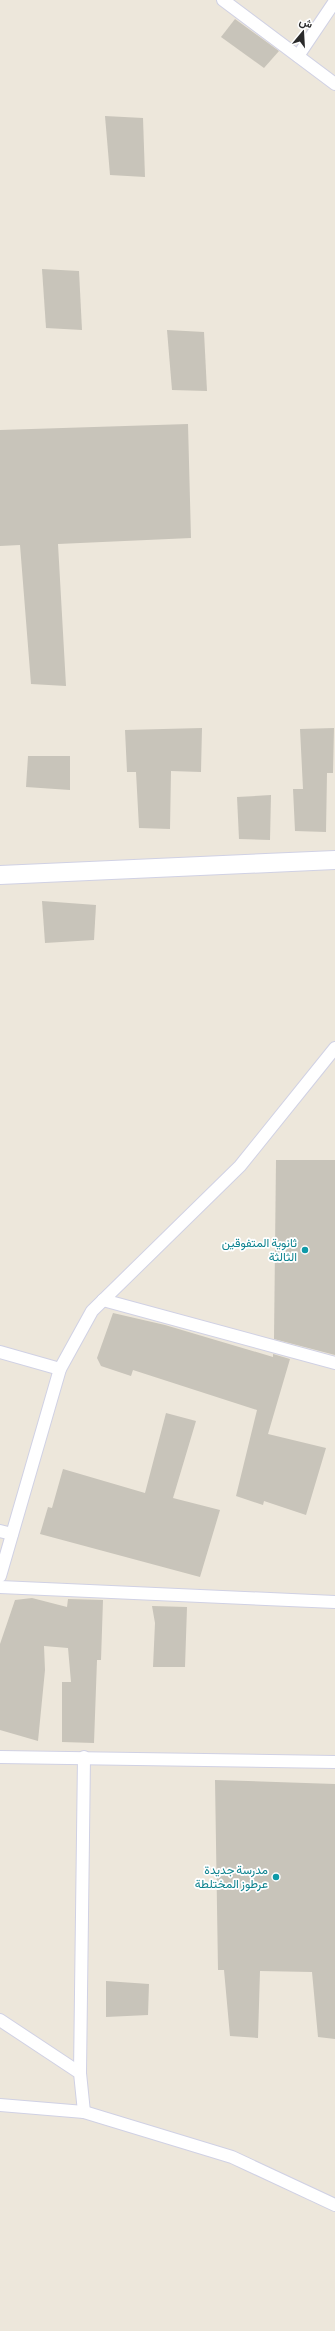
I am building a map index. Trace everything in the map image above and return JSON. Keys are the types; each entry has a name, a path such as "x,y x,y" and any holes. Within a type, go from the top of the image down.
{"street":[{"path":"223,0 335,84"},
{"path":"298,56 333,4 335,6"},
{"path":"0,875 335,860"},
{"path":"0,1576 60,1369 92,1311 240,1166 335,1048"},
{"path":"103,1300 335,1363"},
{"path":"0,1352 60,1369"},
{"path":"0,1531 12,1534"},
{"path":"0,1588 335,1602"},
{"path":"0,1757 84,1757 335,1762"},
{"path":"84,1757 80,2073 84,2112"},
{"path":"0,2020 80,2073"},
{"path":"0,2105 84,2112 232,2157 335,2206"}],"building":[{"path":"235,19 279,51 264,68 221,37"},
{"path":"105,116 143,118 145,177 110,175"},
{"path":"42,269 79,271 82,330 46,328"},
{"path":"167,330 204,332 207,391 172,390"},
{"path":"188,424 191,538 58,544 66,686 31,684 20,545 0,546 0,430"},
{"path":"202,728 201,772 171,771 170,829 139,828 136,772 127,772 125,730"},
{"path":"334,728 333,773 327,773 326,832 295,831 293,789 303,789 300,729"},
{"path":"28,756 70,756 70,790 26,787"},
{"path":"271,795 270,840 239,839 237,797"},
{"path":"42,901 96,905 94,940 45,943"},
{"name":"ثانوية المتفوقين الثالثة","path":"276,1160 335,1160 335,1355 274,1339"},
{"path":"113,1313 165,1325 273,1357 273,1354 290,1359 268,1434 326,1448 306,1515 264,1501 263,1505 236,1496 257,1410 133,1370 131,1376 101,1366 97,1358"},
{"path":"166,1413 196,1421 173,1498 220,1510 200,1577 40,1534 48,1507 52,1508 63,1469 145,1493"},
{"path":"32,1598 67,1607 68,1599 103,1600 101,1660 97,1660 94,1743 62,1742 62,1682 71,1682 68,1648 44,1646 45,1670 38,1741 0,1730 0,1644 15,1600"},
{"path":"152,1606 187,1607 185,1667 153,1667 155,1623"},
{"name":"مدرسة جديدة عرطوز المختلطة","path":"215,1780 335,1784 335,2039 318,2037 312,1972 260,1971 258,2038 230,2036 224,1970 218,1970"},
{"path":"106,1981 149,1984 148,2015 106,2017"}],"place":[{"name":"ثانوية المتفوقين الثالثة","path":"305,1250"},
{"name":"مدرسة جديدة عرطوز المختلطة","path":"276,1877"}]}
